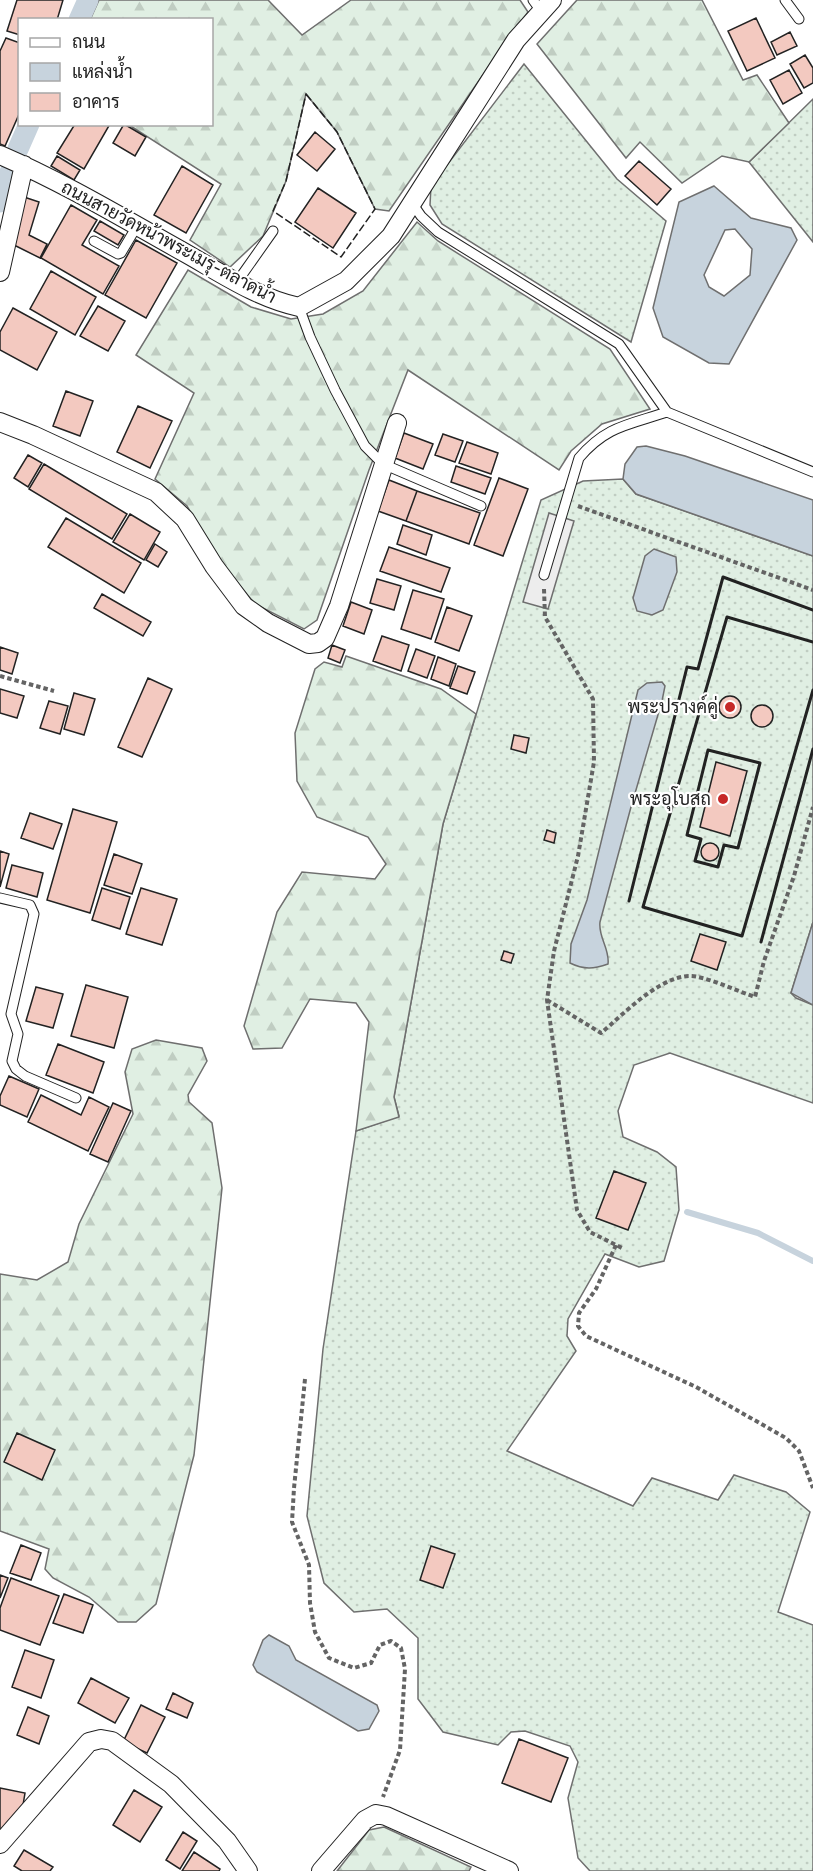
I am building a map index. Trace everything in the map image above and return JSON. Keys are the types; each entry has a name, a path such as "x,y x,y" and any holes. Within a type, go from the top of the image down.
{"street":[{"name":"ถนนสายวัดหน้าพระเมรุ-ตลาดน้ำ","path":"0,155 24,165 259,294 281,303 299,306 346,281 391,236 516,40 542,4"},
{"path":"0,272 24,165"},
{"path":"0,422 156,492 184,519 214,566 244,606 268,623 309,644 318,643 325,638 339,606 397,423"},
{"path":"0,1844 89,1742 101,1739 112,1741 171,1784 227,1841 248,1871"},
{"path":"321,1871 365,1820 376,1814 386,1816 508,1871"}],"lane":[{"path":"784,0 799,20"},
{"path":"412,204 438,232 619,344 667,412 813,472"},
{"path":"94,241 118,254 121,253 137,226"},
{"path":"237,282 273,231"},
{"path":"299,306 310,337 365,446 383,464 481,506"},
{"path":"544,575 579,458 592,443 608,431 667,412"},
{"path":"0,898 30,905 34,914 11,1014 18,1034 12,1061 16,1070 25,1076 76,1098"}],"path":[{"path":"566,502 813,590"},
{"path":"544,575 545,617 593,699 594,762 578,856 554,951 547,1000 577,1210 590,1232 624,1249"},
{"path":"0,676 54,691"},
{"path":"547,1000 601,1033 657,986 677,977 697,976 755,997 764,961 794,876 813,807"},
{"path":"616,1245 596,1289 579,1313 578,1326 586,1336 696,1387 786,1438 799,1451 813,1488"},
{"path":"305,1379 292,1522 309,1565 310,1604 315,1632 329,1658 354,1668 371,1663 380,1645 391,1641 402,1648 405,1669 400,1750 376,1814"}],"green space":[{"path":"99,0 268,0 302,35 351,0 520,0 528,12 389,211 375,209 337,132 306,94 286,181 263,236 230,267 190,240 221,184 131,126 213,126 213,18 91,18"},
{"path":"577,0 702,0 743,80 757,75 789,123 749,162 722,156 682,183 640,142 626,158 537,44"},
{"path":"524,64 617,179 666,221 631,342 442,224 430,205 431,186"},
{"path":"813,99 813,242 749,162"},
{"path":"417,222 438,241 610,349 650,409 602,424 571,451 559,470 408,370 369,470 317,620 304,629 255,604 218,559 187,506 155,479 194,393 136,355 188,270 251,307 291,319 323,314 363,291"},
{"path":"623,479 636,494 813,556 813,922 791,993 796,998 813,1005 813,1103 670,1053 634,1065 618,1111 623,1137 657,1152 676,1167 679,1210 664,1261 639,1267 605,1254 568,1319 567,1336 576,1351 507,1451 633,1506 652,1478 718,1500 734,1475 786,1492 810,1512 778,1612 813,1625 813,1871 590,1871 578,1858 568,1798 578,1762 570,1746 525,1731 511,1732 498,1745 443,1732 418,1699 418,1638 387,1609 354,1612 324,1583 307,1516 323,1349 356,1131 399,1116 394,1097 443,824 541,500 583,481"},
{"path":"346,656 441,689 476,714 443,824 394,1097 399,1117 356,1131 369,1022 356,1003 310,999 282,1048 253,1049 244,1026 277,912 302,872 375,879 386,864 368,837 317,817 297,781 295,733 315,669 324,662 342,667"},
{"path":"156,1040 202,1048 207,1061 188,1095 189,1102 212,1123 222,1188 194,1455 156,1604 136,1622 118,1622 89,1597 53,1578 45,1569 49,1549 0,1531 0,1274 37,1280 68,1262 79,1224 133,1114 125,1072 132,1049"},
{"path":"384,1827 471,1867 469,1871 337,1871 369,1830"}],"shaded area":[{"path":"549,513 574,521 548,609 523,602"}],"water":[{"path":"714,186 751,218 791,228 797,240 729,364 709,363 663,337 653,308 679,202","holes":["735,229 752,249 750,275 724,296 709,287 704,275 725,230"]},
{"path":"646,446 685,456 813,500 813,556 636,494 623,479 625,464 637,447"},
{"path":"654,549 676,557 677,572 663,610 652,615 637,611 633,598 645,556"},
{"path":"662,682 665,686 662,701 600,922 608,964 594,968 580,967 570,963 571,944 587,900 638,690 647,683"},
{"path":"813,922 813,1005 791,993"},
{"path":"269,1635 289,1646 296,1660 377,1705 379,1711 369,1729 358,1731 257,1672 253,1665 263,1640"}],"building":[{"path":"17,0 63,0 58,18 18,18 18,34 7,31"},
{"path":"756,18 775,58 747,71 728,31"},
{"path":"790,32 797,46 777,55 771,42"},
{"path":"6,38 18,42 18,117 5,146 0,144 0,51"},
{"path":"805,55 813,68 813,83 804,88 790,64"},
{"path":"789,70 802,93 783,104 770,80"},
{"path":"74,126 109,126 84,169 57,153"},
{"path":"123,126 127,126 146,137 135,156 113,143"},
{"path":"315,132 335,149 317,171 297,155"},
{"path":"57,156 80,170 74,180 51,166"},
{"path":"639,161 671,189 657,205 625,176"},
{"path":"182,166 213,185 186,233 154,215"},
{"path":"318,188 356,213 333,248 295,222"},
{"path":"24,197 39,202 29,235 47,244 40,258 10,243"},
{"path":"71,205 97,220 82,245 119,266 103,294 41,258"},
{"path":"100,221 124,235 118,245 94,231"},
{"path":"136,240 177,263 146,318 105,295"},
{"path":"51,271 96,297 75,335 30,309"},
{"path":"98,306 125,321 108,351 80,336"},
{"path":"13,308 57,332 37,370 0,350 0,332"},
{"path":"66,391 93,401 80,436 53,426"},
{"path":"138,406 172,421 150,468 117,452"},
{"path":"404,433 433,444 423,469 395,458"},
{"path":"443,434 463,441 455,462 435,455"},
{"path":"467,442 498,453 491,474 459,463"},
{"path":"28,455 42,463 28,487 14,478"},
{"path":"44,464 127,514 112,539 29,489"},
{"path":"456,466 491,478 485,494 451,482"},
{"path":"499,478 528,489 503,556 474,545"},
{"path":"389,480 417,491 406,521 378,511"},
{"path":"417,491 480,513 469,544 406,521"},
{"path":"130,514 160,532 144,560 113,542"},
{"path":"66,518 141,563 124,593 48,547"},
{"path":"403,525 432,535 426,555 397,544"},
{"path":"155,544 167,552 158,567 146,560"},
{"path":"389,547 450,568 441,592 380,571"},
{"path":"377,579 401,586 394,610 370,603"},
{"path":"413,590 444,599 431,639 401,629"},
{"path":"102,594 151,622 143,636 94,608"},
{"path":"351,602 372,610 364,634 343,626"},
{"path":"447,607 472,616 459,651 435,642"},
{"path":"382,636 409,645 401,671 373,661"},
{"path":"332,645 345,650 340,663 328,658"},
{"path":"0,647 18,653 12,674 0,670"},
{"path":"416,649 435,656 427,678 408,671"},
{"path":"438,657 456,664 449,686 431,679"},
{"path":"458,666 475,672 467,694 450,688"},
{"path":"148,678 172,689 142,757 118,747"},
{"path":"0,689 24,696 17,718 0,713"},
{"path":"74,693 95,699 84,735 64,729"},
{"name":"พระปรางค์คู่","path":"730,696 738,699 741,707 738,715 730,718 722,715 719,707 722,699"},
{"path":"49,701 68,706 60,734 40,728"},
{"name":"พระปรางค์คู่","path":"762,705 770,708 773,716 770,724 762,727 754,724 751,716 754,708"},
{"path":"514,735 529,738 526,753 511,749"},
{"name":"พระอุโบสถ","path":"716,762 747,771 730,836 700,827"},
{"path":"73,809 117,822 90,913 47,900"},
{"path":"30,813 62,824 53,849 21,838"},
{"path":"547,830 556,833 554,843 544,840"},
{"path":"710,843 716,846 719,852 716,858 710,861 704,858 701,852 704,846"},
{"path":"0,851 9,854 0,887"},
{"path":"114,854 142,864 132,894 104,885"},
{"path":"12,865 43,873 37,897 6,888"},
{"path":"102,888 130,897 120,929 92,920"},
{"path":"141,888 177,899 162,945 126,934"},
{"path":"700,934 726,942 717,970 691,961"},
{"path":"504,951 514,954 511,963 501,960"},
{"path":"86,985 128,997 114,1048 71,1036"},
{"path":"36,987 63,994 53,1028 26,1021"},
{"path":"58,1044 104,1062 93,1093 46,1075"},
{"path":"9,1076 39,1089 27,1117 0,1105 0,1096"},
{"path":"41,1095 81,1115 89,1097 109,1107 88,1151 28,1122"},
{"path":"113,1103 131,1111 108,1162 90,1154"},
{"path":"614,1171 646,1183 628,1230 596,1218"},
{"path":"17,1433 55,1450 42,1480 4,1462"},
{"path":"21,1545 41,1553 31,1580 10,1573"},
{"path":"431,1546 455,1554 443,1588 420,1580"},
{"path":"0,1575 8,1578 0,1598"},
{"path":"11,1578 59,1596 40,1645 0,1630 0,1608"},
{"path":"64,1594 93,1605 83,1633 53,1623"},
{"path":"25,1650 54,1660 41,1698 12,1687"},
{"path":"91,1678 129,1698 115,1723 78,1703"},
{"path":"173,1693 193,1703 187,1718 166,1709"},
{"path":"141,1705 165,1717 147,1753 123,1742"},
{"path":"28,1707 49,1716 39,1744 17,1735"},
{"path":"519,1739 568,1758 551,1802 502,1783"},
{"path":"0,1788 25,1793 23,1805 0,1831"},
{"path":"134,1790 162,1807 140,1842 113,1825"},
{"path":"183,1832 197,1841 180,1869 166,1860"},
{"path":"24,1850 53,1867 50,1871 22,1871 14,1866"},
{"path":"194,1852 220,1869 219,1871 182,1871"}],"waterway":[{"path":"80,18 88,0"},
{"path":"18,149 28,126"},
{"path":"0,202 10,172"},
{"path":"687,1212 758,1233 813,1261"}],"fence":[{"path":"306,94 337,132 375,209 341,257 273,211 286,181 306,94"}],"wall":[{"path":"629,901 687,667 698,669 723,577 813,610"},
{"path":"813,642 727,617 643,907 742,936 813,690"},
{"path":"761,942 813,749"},
{"path":"708,750 760,763 738,848 724,845 718,867 695,861 701,839 687,835 708,750"}],"place":[{"name":"พระปรางค์คู่","path":"730,707"},
{"name":"พระอุโบสถ","path":"723,799"}]}
